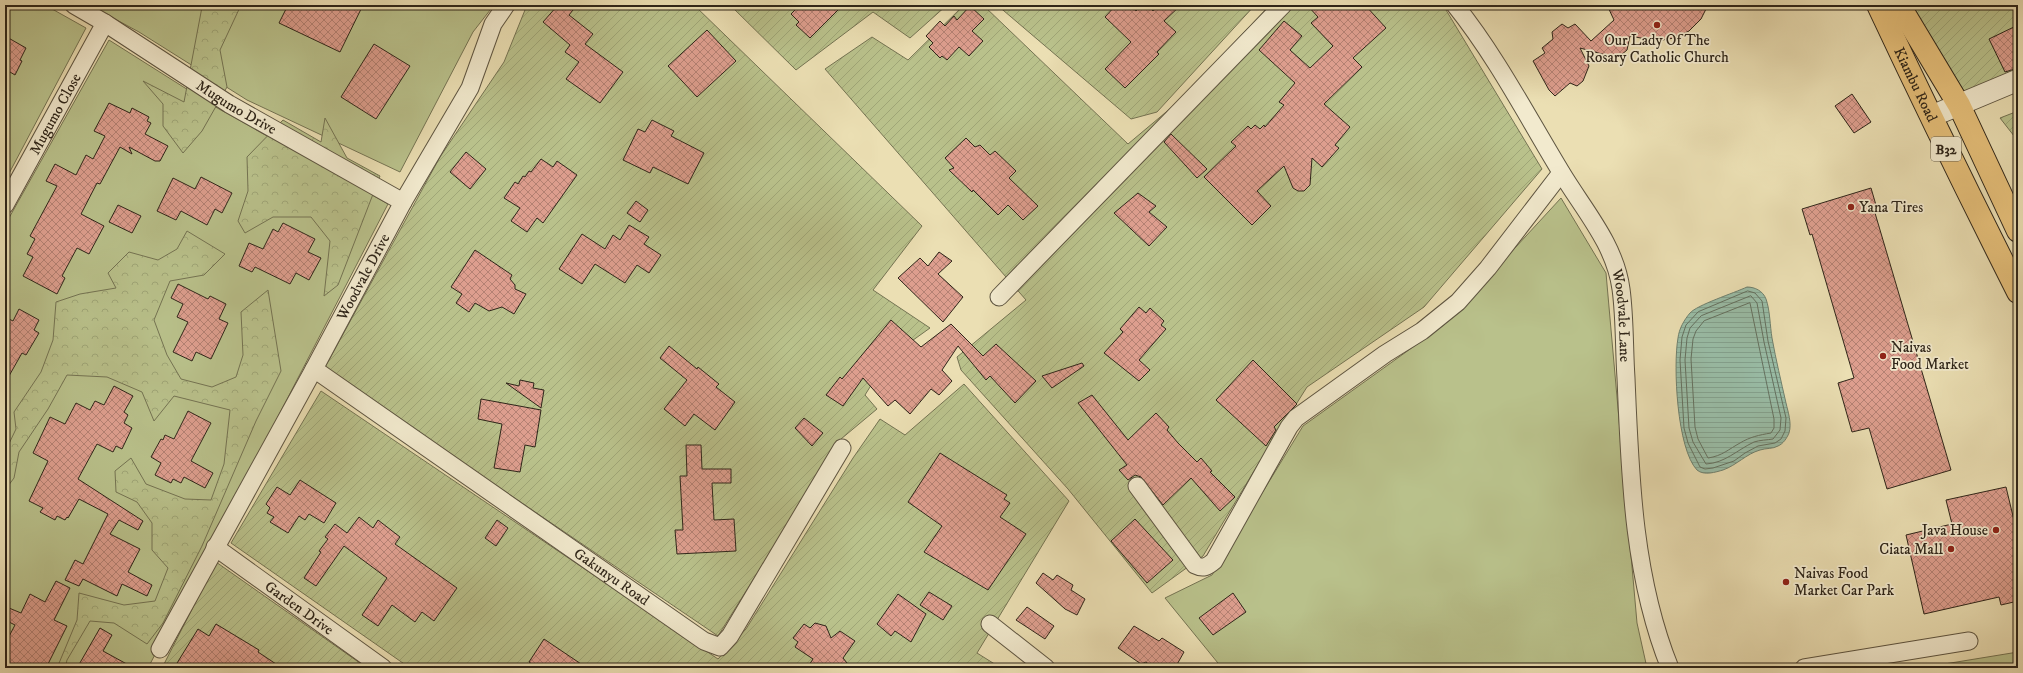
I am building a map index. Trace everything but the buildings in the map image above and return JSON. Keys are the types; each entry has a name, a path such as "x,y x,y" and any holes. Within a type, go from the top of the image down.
{"highway":[{"name":"Kiambu Road","path":"1878,5 1947,150 2018,292"},
{"name":"Kiambu Road","path":"1899,5 1959,105 2018,231"}],"street":[{"name":"Mugumo Drive","path":"74,5 106,23 229,104 403,202"},
{"name":"Woodvale Drive","path":"160,649 314,369 403,202 470,88 493,24 506,5"},
{"path":"998,297 1283,5"},
{"name":"Woodvale Lane","path":"1455,5 1473,28 1561,173 1606,242 1615,262 1621,288 1629,451 1640,556 1653,618 1670,668"},
{"name":"Mugumo Close","path":"5,205 106,23"},
{"path":"1932,116 2018,80"},
{"path":"1137,486 1195,565 1200,567 1208,566 1214,561 1289,426 1296,418 1385,354 1422,331 1458,302 1488,268 1561,173"},
{"name":"Gakunyu Road","path":"314,369 704,641 720,647 730,636 842,448"},
{"name":"Garden Drive","path":"215,547 384,668"},
{"path":"990,624 1046,668"},
{"path":"1804,668 1969,641"}],"green space":[{"path":"5,5 45,5 86,28 5,181"},
{"path":"89,5 494,5 473,32 400,172 247,100 139,32"},
{"path":"204,5 241,5 220,50 227,87 202,131 183,153 163,126 163,104 143,81 184,102 202,7"},
{"path":"527,5 694,5 922,226 873,290 930,328 888,358 865,395 877,409 841,439 718,636 324,369 440,157 504,62"},
{"path":"730,5 947,5 910,38 873,12 796,70"},
{"path":"964,5 983,5 1128,144 1178,102 1270,5 1443,5 1542,169 1424,307 1307,387 1203,556 1152,593 1068,489 961,370 957,357 1026,300 825,69 872,37 908,60"},
{"path":"997,5 1255,5 1157,112 1131,119"},
{"path":"1909,5 2018,5 2018,73 1965,96"},
{"path":"109,40 212,105 388,204 148,668 5,668 5,225"},
{"path":"2018,111 2018,141 2000,118"},
{"path":"325,118 347,158 380,176 338,285 324,296 330,241 311,217 273,217 245,233 238,221 248,191 247,157 283,120 321,142"},
{"path":"1561,198 1606,273 1637,623 1647,668 1222,668 1165,598 1212,575 1303,426 1445,324"},
{"path":"187,231 225,254 204,275 170,281 154,320 167,355 181,379 212,387 236,377 243,355 241,312 268,290 281,371 256,421 202,546 163,623 147,644 114,623 90,621 67,660 65,668 57,668 77,620 79,593 124,605 155,601 168,568 152,550 152,523 137,502 116,492 115,471 131,458 146,484 185,499 211,500 224,464 230,410 174,396 154,421 142,392 107,377 67,375 48,409 19,452 14,478 5,490 5,452 16,429 14,412 41,372 53,340 56,302 80,294 116,288 108,273 129,252 158,260 177,249"},
{"path":"964,384 1069,501 977,653 1001,668 410,668 231,543 321,391 718,659 746,629 853,458 880,419 905,435"},
{"path":"216,562 367,668 162,668"},
{"path":"2018,652 2018,668 1920,668"}],"water":[{"path":"1747,287 1756,289 1765,296 1769,313 1771,333 1789,418 1789,433 1786,439 1776,447 1762,449 1755,452 1723,470 1703,473 1697,470 1690,459 1681,426 1678,407 1676,367 1679,335 1684,322 1694,310"}],"place":[{"name":"Our Lady Of The Rosary Catholic Church","path":"1657,25"},
{"name":"Yana Tires","path":"1851,207"},
{"name":"Naivas Food Market","path":"1883,356"},
{"name":"Java House","path":"1996,530"},
{"name":"Ciata Mall","path":"1951,549"},
{"name":"Naivas Food Market Car Park","path":"1786,582"}]}
